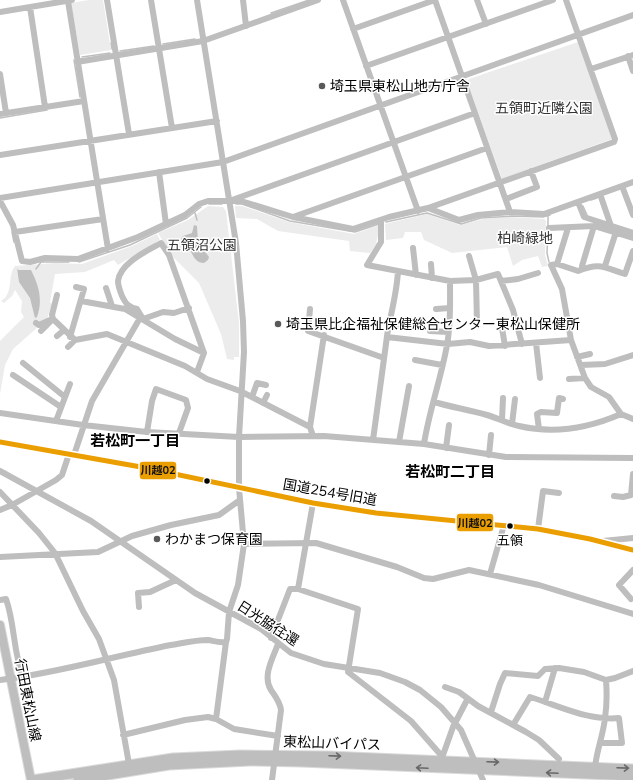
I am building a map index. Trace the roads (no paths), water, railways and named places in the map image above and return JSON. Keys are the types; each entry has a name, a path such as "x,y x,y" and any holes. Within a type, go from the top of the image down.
{"highway":[{"name":"東松山バイパス","path":"31,780 129,764 205,756 478,766 633,776"},
{"name":"東松山バイパス","path":"78,780 169,765 274,758"},
{"name":"東松山バイパス","path":"478,766 595,767 633,769"}],"main road":[{"name":"行田東松山線","path":"0,625 31,780"}],"street":[{"path":"0,12 70,0 77,62 108,249"},
{"path":"107,0 129,134"},
{"path":"151,0 172,128"},
{"path":"197,0 236,243 243,321 244,352 240,390 239,437 239,488 244,544 238,585 229,612 216,719"},
{"path":"243,0 246,26"},
{"path":"77,62 203,41 318,0"},
{"path":"343,0 418,211"},
{"path":"353,29 435,0 510,212"},
{"path":"477,0 486,24"},
{"path":"366,66 448,38 543,2 553,0"},
{"path":"0,201 13,225 21,260 25,262 45,258 78,259 108,249 185,215 203,202 241,201 293,217 354,229 381,220 428,208 615,141 566,0"},
{"path":"30,7 45,107"},
{"path":"0,198 223,162 633,15"},
{"path":"591,69 630,56 633,71"},
{"path":"0,74 3,114 84,101"},
{"path":"229,201 475,113"},
{"path":"0,155 217,121"},
{"path":"293,217 487,148"},
{"path":"506,199 537,187 531,171"},
{"path":"159,172 166,224"},
{"path":"428,208 459,220 478,215 510,212 544,214 633,182"},
{"path":"622,186 633,215"},
{"path":"600,194 610,226"},
{"path":"578,202 584,217 591,226 582,270"},
{"path":"584,217 633,233"},
{"path":"15,232 103,219"},
{"path":"381,220 381,242 367,265 398,272 450,280 476,280 498,274 513,310 522,344"},
{"path":"549,228 591,226 633,238"},
{"path":"557,264 568,228"},
{"path":"605,266 616,232"},
{"path":"142,318 137,309 128,307 126,304 118,282 123,268 161,243 169,255 204,353 197,372"},
{"path":"413,248 416,275"},
{"path":"633,251 625,274 605,266 589,267 578,271 557,264 551,265 562,289 571,340 585,378 591,387 609,397 621,414 633,419"},
{"path":"469,256 476,280 477,324"},
{"path":"431,264 432,278"},
{"path":"373,440 389,324 397,290 398,272"},
{"path":"501,281 518,279 538,273"},
{"path":"424,444 426,426 434,402 448,344 450,280"},
{"path":"68,347 73,338 84,289 76,287"},
{"path":"106,288 112,306"},
{"path":"41,331 52,319 57,295"},
{"path":"81,301 124,309 142,318 174,338 204,353"},
{"path":"0,510 38,491 62,475 92,401 126,342 142,318 167,311 174,314 189,308"},
{"path":"436,309 450,308"},
{"path":"310,309 308,331 324,335 384,358"},
{"path":"36,323 39,325 52,319"},
{"path":"52,319 73,338 107,334 197,372 207,379 240,390 310,428"},
{"path":"501,322 505,346"},
{"path":"389,324 410,327"},
{"path":"57,336 64,330"},
{"path":"430,331 448,332"},
{"path":"313,436 310,428 324,335"},
{"path":"387,338 448,344 464,342 489,346 571,340"},
{"path":"536,343 540,378"},
{"path":"578,357 590,354"},
{"path":"581,365 605,364 633,355"},
{"path":"415,360 442,365"},
{"path":"23,363 65,397"},
{"path":"13,375 60,407"},
{"path":"569,379 585,378"},
{"path":"252,397 257,383 266,385"},
{"path":"56,421 60,407 70,384"},
{"path":"399,442 408,386"},
{"path":"147,432 152,401 156,389 186,400 188,408 180,433"},
{"path":"263,403 267,395"},
{"path":"502,420 503,398"},
{"path":"539,429 538,414 540,412 557,413 559,398 563,399"},
{"path":"512,424 515,399"},
{"path":"434,402 512,424 539,429 574,428 605,421 621,414"},
{"path":"0,413 83,425 147,432 239,437 313,436 373,440 424,444 489,455 527,458 633,458"},
{"path":"446,448 449,425"},
{"path":"489,455 491,436"},
{"name":"国道254号旧道","path":"0,442 71,454 313,503 376,513 538,529 601,541 633,550"},
{"name":"日光脇往還","path":"0,471 91,521 176,580 250,623 291,654 304,659 380,673 405,682 420,690 433,699 456,723 466,738 483,780"},
{"path":"614,496 624,497 631,495 633,474"},
{"path":"538,529 544,491 559,492"},
{"path":"0,492 40,533 55,553 83,612 99,638 114,680 129,764"},
{"path":"0,556 98,552 121,542 127,537 219,514 240,500"},
{"path":"298,589 313,503"},
{"path":"490,574 504,525"},
{"path":"601,541 633,538"},
{"path":"244,544 316,543 390,565 424,578 433,579 469,570 539,585 633,614"},
{"path":"631,599 619,586 633,570"},
{"path":"140,607 138,593 150,592 176,580"},
{"path":"271,638 290,589 298,589 358,609 348,672 411,721 442,755 467,700"},
{"path":"0,600 6,599 10,610 13,633 23,677"},
{"path":"0,680 61,671 106,659 187,642 208,640 226,642"},
{"path":"272,780 281,706 268,685 267,678 269,666 278,644"},
{"path":"545,702 555,668"},
{"path":"491,712 500,684 506,673 538,676 545,669 555,668 584,672 606,680 633,671"},
{"path":"595,767 597,746 600,743 607,704 606,680"},
{"path":"445,687 459,692 467,700 539,740 559,759"},
{"path":"513,725 530,697 587,716 605,719 620,718 622,743 600,743"},
{"path":"123,735 185,720 208,717 216,719 234,729 278,736"}],"waterway":[{"path":"271,13 309,0"},
{"path":"163,44 195,39"},
{"path":"111,43 112,49"},
{"path":"120,51 154,46"},
{"path":"82,57 110,53"},
{"path":"74,60 80,97"},
{"path":"0,118 47,110"},
{"path":"591,200 597,198"},
{"path":"209,204 222,204"},
{"path":"236,204 242,204 290,221 355,232 379,224"},
{"path":"583,206 587,215"},
{"path":"79,262 130,245 187,218 201,207"},
{"path":"195,213 197,220"},
{"path":"386,222 427,213 461,224 481,218 512,216 543,217 550,215"},
{"path":"548,216 548,226"},
{"path":"548,230 547,253 549,262"},
{"path":"12,232 14,242"},
{"path":"36,269 41,262 69,262"}],"place":[{"name":"埼玉県東松山地方庁舎","path":"322,86"},
{"name":"埼玉県比企福祉保健総合センター東松山保健所","path":"278,324"},
{"name":"五領","path":"510,526"},
{"name":"わかまつ保育園","path":"157,539"}],"district":[{"name":"若松町一丁目","path":"135,440"},
{"name":"若松町二丁目","path":"450,471"}],"park label":[{"name":"五領町近隣公園","path":"544,108"},
{"name":"柏崎緑地","path":"525,238"},
{"name":"五領沼公園","path":"202,245"}]}
